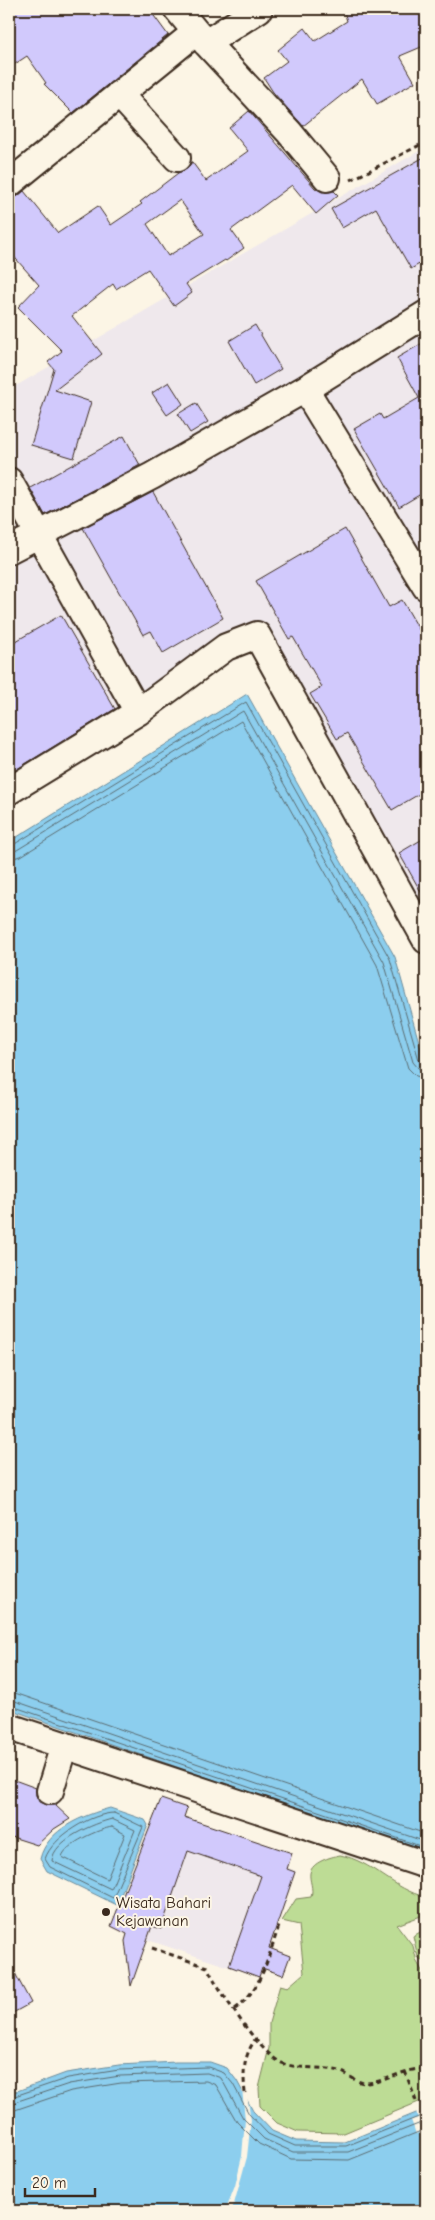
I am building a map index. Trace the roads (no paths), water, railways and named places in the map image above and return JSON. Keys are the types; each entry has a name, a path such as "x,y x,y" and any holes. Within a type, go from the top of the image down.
{"street":[{"path":"176,9 289,132 327,178"},
{"path":"9,184 120,94 201,38 259,9"},
{"path":"120,94 177,158"},
{"path":"9,550 152,476 305,389 426,314"},
{"path":"305,389 426,587"},
{"path":"9,481 138,712"},
{"path":"9,791 138,712 226,647 258,635 426,940"},
{"path":"9,1727 426,1865"},
{"path":"50,1791 64,1745"}],"water":[{"path":"247,694 395,957 426,1067 426,1853 9,1709 9,842"},
{"path":"110,1808 145,1820 148,1825 117,1905 47,1871 40,1859 50,1839 58,1832 78,1819"},
{"path":"210,2062 227,2068 237,2081 253,2111 272,2131 296,2141 345,2142 426,2109 426,2211 9,2211 9,2094 66,2073 119,2065"}],"place":[{"name":"Wisata Bahari Kejawanan","path":"106,1912"}]}
